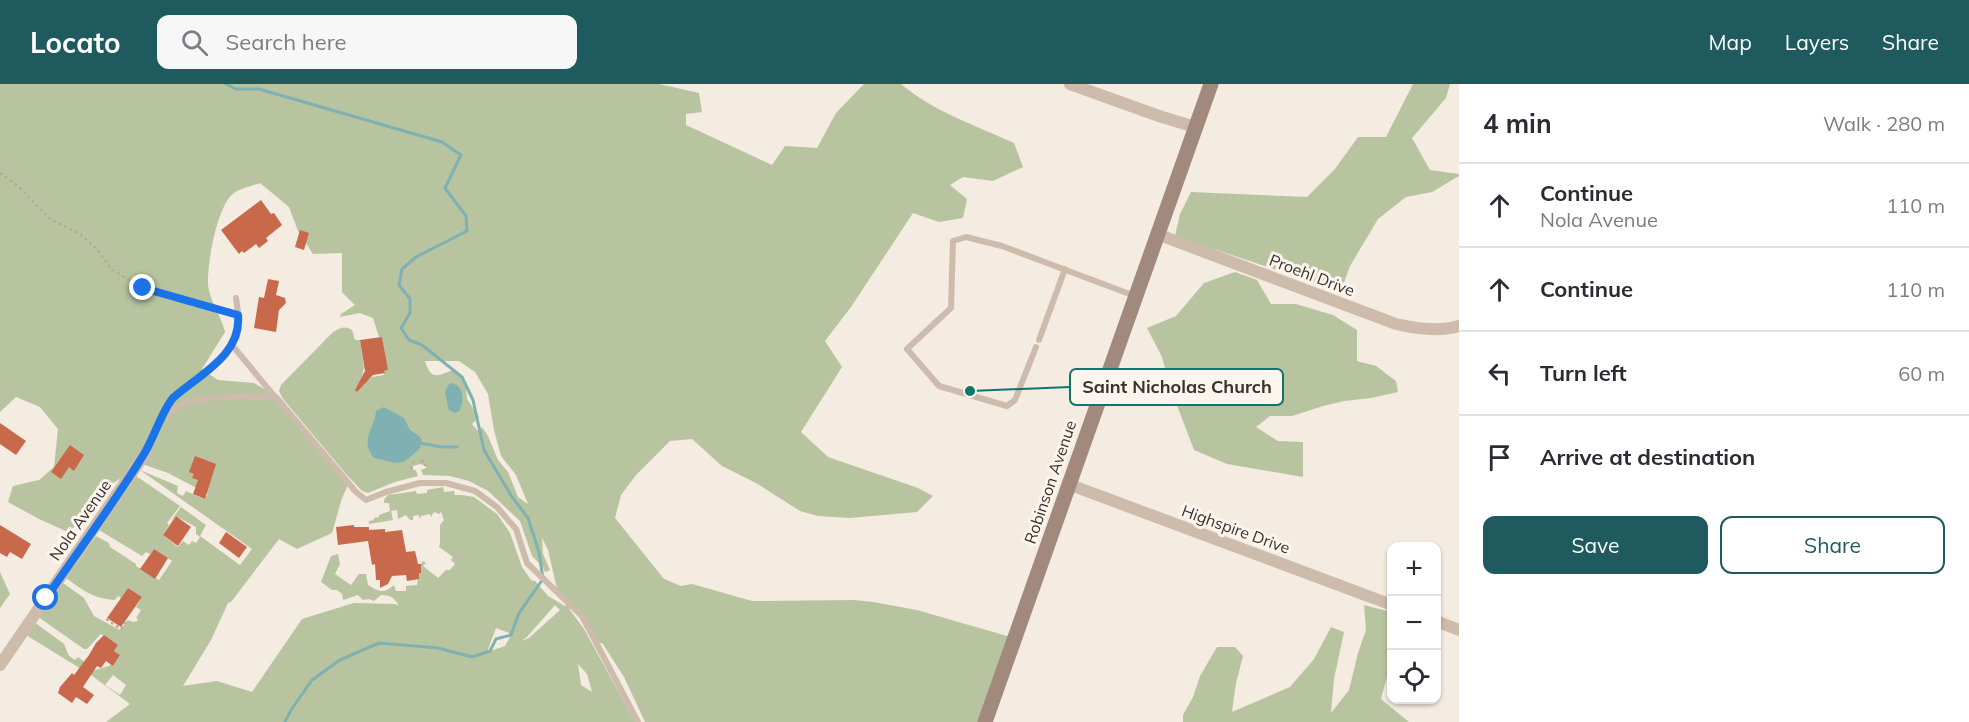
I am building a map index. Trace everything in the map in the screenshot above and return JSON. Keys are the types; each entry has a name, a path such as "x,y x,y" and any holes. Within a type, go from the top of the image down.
{"main road":[{"name":"Robinson Avenue","path":"985,722 1211,84"}],"street":[{"path":"1070,84 1196,127"},
{"name":"Proehl Drive","path":"1157,234 1396,324 1427,329 1459,326"},
{"name":"Nola Avenue","path":"0,665 146,452"},
{"name":"Highspire Drive","path":"1068,484 1387,603"},
{"path":"1441,623 1459,630"}],"lane":[{"path":"1065,269 1016,400 1007,406 939,386 907,349 951,308 953,241 966,237 1002,246 1065,269 1135,296"},
{"path":"146,452 173,398 211,369 232,345 237,336 236,298"},
{"path":"232,345 356,492 366,500 420,483 446,483 475,491 497,507 516,529 527,562 582,616 638,722"},
{"path":"163,418 182,405 199,399 275,398"}],"path":[{"path":"0,173 18,186 49,218 80,234 97,249 111,269 143,288 238,315"},
{"path":"421,460 426,464 424,467"},
{"path":"411,469 414,461"},
{"path":"106,619 121,629 126,622"}],"green space":[{"path":"0,84 659,84 699,93 702,112 686,114 686,125 772,165 785,146 817,148 836,113 864,84 901,84 941,110 1014,143 1023,167 993,181 963,177 950,185 967,199 963,218 939,222 913,213 851,307 825,341 842,367 801,432 828,457 918,488 933,496 917,512 850,518 818,516 800,511 756,483 722,466 692,439 670,441 636,475 621,495 615,518 664,579 681,586 692,584 752,601 854,600 873,602 917,610 1014,638 985,722 645,722 624,677 603,644 594,640 582,616 569,605 635,722 106,722 130,704 91,675 26,635 35,623 64,644 69,656 75,660 78,657 95,670 110,664 113,666 120,655 114,651 118,645 101,634 87,649 84,649 39,616 63,583 84,598 94,616 120,630 128,620 137,621 136,618 141,610 136,607 142,597 128,588 121,598 118,596 115,600 101,598 66,578 96,536 159,580 172,561 154,549 150,554 146,552 142,556 99,530 136,476 180,506 167,523 169,525 163,535 178,547 183,541 189,545 192,541 196,543 200,537 196,534 196,527 176,516 170,522 181,507 206,525 200,536 240,565 252,549 140,470 178,486 177,493 183,496 186,491 204,499 208,494 168,473 139,463 128,474 100,492 70,533 39,519 8,502 13,486 39,480 54,467 58,429 40,407 16,397 0,412","holes":["260,183 289,207 298,231 313,254 342,253 342,292 355,305 340,317 360,313 373,318 379,337 382,337 387,370 384,371 384,375 365,381 362,377 364,367 360,340 355,340 352,330 342,328 333,332 281,385 279,391 283,399 362,491 368,493 418,476 412,468 420,464 426,466 421,470 423,475 450,476 469,481 488,491 520,521 532,556 545,572 550,570 543,554 542,538 548,550 558,593 568,603 565,606 548,596 535,581 531,580 522,567 510,533 497,514 474,497 455,495 454,491 444,492 443,487 427,490 427,493 417,494 416,491 388,495 384,503 389,503 390,511 369,521 369,524 393,520 391,511 397,510 398,519 406,515 410,520 413,520 413,516 419,515 419,519 421,516 430,514 431,517 434,512 439,514 441,512 444,520 440,525 439,547 453,557 451,560 455,564 450,570 446,570 438,578 423,566 426,563 423,561 417,585 406,586 406,591 396,591 394,585 381,591 368,585 366,574 359,574 351,585 335,574 340,564 338,554 331,556 321,582 342,594 343,600 358,595 363,600 374,601 384,595 392,598 399,606 354,603 302,619 252,692 217,681 183,686 211,640 228,603 279,539 297,549 332,533 349,483 271,393 254,383 218,380 202,369 225,332 208,285 211,250 223,209 234,193","425,361 459,361 475,372 488,394 501,456 516,475 528,504 518,497 508,472 498,460 482,427 478,431 472,424 479,417 467,399 466,383 455,369 436,375 427,367","555,605 560,610 529,638 521,641","496,628 509,633 510,637 505,646 487,652","578,664 587,674 592,692 581,685","113,675 126,685 120,695 105,685"]},
{"path":"1413,84 1450,84 1446,98 1412,138 1430,170 1459,174 1459,176 1432,192 1406,197 1378,219 1350,266 1343,285 1348,294 1175,236 1180,214 1191,192 1307,197 1335,169 1358,137 1386,137"},
{"path":"1235,272 1257,280 1271,304 1296,304 1333,315 1357,330 1357,361 1376,366 1396,381 1398,392 1344,401 1292,416 1270,416 1256,427 1278,441 1303,442 1303,477 1227,464 1194,450 1171,390 1162,357 1147,328 1176,316 1204,283"},
{"path":"0,572 10,594 0,608"},
{"path":"1364,605 1387,611 1387,677 1381,699 1409,722 1183,722 1183,715 1193,697 1200,676 1217,647 1235,647 1243,656 1232,712 1290,687 1314,659 1331,627 1344,632 1334,679 1331,713 1349,690 1366,630"}],"water":[{"path":"453,383 460,388 462,396 461,407 455,413 449,410 445,393 448,385"},
{"path":"384,407 404,418 410,430 422,440 421,447 400,463 374,458 368,445 376,411"}],"building":[{"path":"261,200 282,225 266,238 268,241 259,248 256,244 239,254 221,230"},
{"path":"300,230 309,233 304,250 295,247"},
{"path":"268,279 279,281 276,295 285,298 286,303 279,310 276,332 254,328 259,297 264,298"},
{"path":"382,337 388,370 384,371 385,373 373,375 357,392 355,390 365,371 360,340"},
{"path":"0,423 26,441 16,455 0,444"},
{"path":"70,445 84,455 74,471 69,467 61,479 51,472"},
{"path":"195,456 216,464 205,499 193,494 198,480 192,478 194,474 189,472"},
{"path":"176,516 191,527 178,546 163,535"},
{"path":"0,525 31,544 22,559 10,552 7,557 0,553"},
{"path":"354,525 354,527 369,527 369,530 385,529 385,532 402,530 406,552 415,551 418,564 421,564 419,579 407,581 406,575 392,576 388,584 380,588 380,580 376,580 375,564 372,565 368,541 338,545 336,527"},
{"path":"226,532 247,547 239,558 219,543"},
{"path":"154,549 168,558 155,579 140,569"},
{"path":"128,588 142,597 121,627 107,618"},
{"path":"104,635 118,645 114,651 120,655 113,666 106,661 101,668 97,666 83,687 94,695 87,704 76,697 72,703 58,693 60,687 72,673 74,675"}],"waterway":[{"path":"226,84 236,89 259,89 442,142 461,155 445,188 466,216 467,231 416,257 402,269 399,285 410,299 410,313 401,328 409,340 422,345 462,377 473,400 484,450 512,497 528,518 539,552 543,579 519,613 511,635 496,639 490,651 472,657 438,648 379,643 340,660 312,680 285,722"},
{"path":"420,443 457,447"}],"place":[{"name":"Saint Nicholas Church","path":"970,391"}],"route":[{"path":"46,598 146,452 173,398 211,369 228,351 237,336 238,315 143,288"}]}
